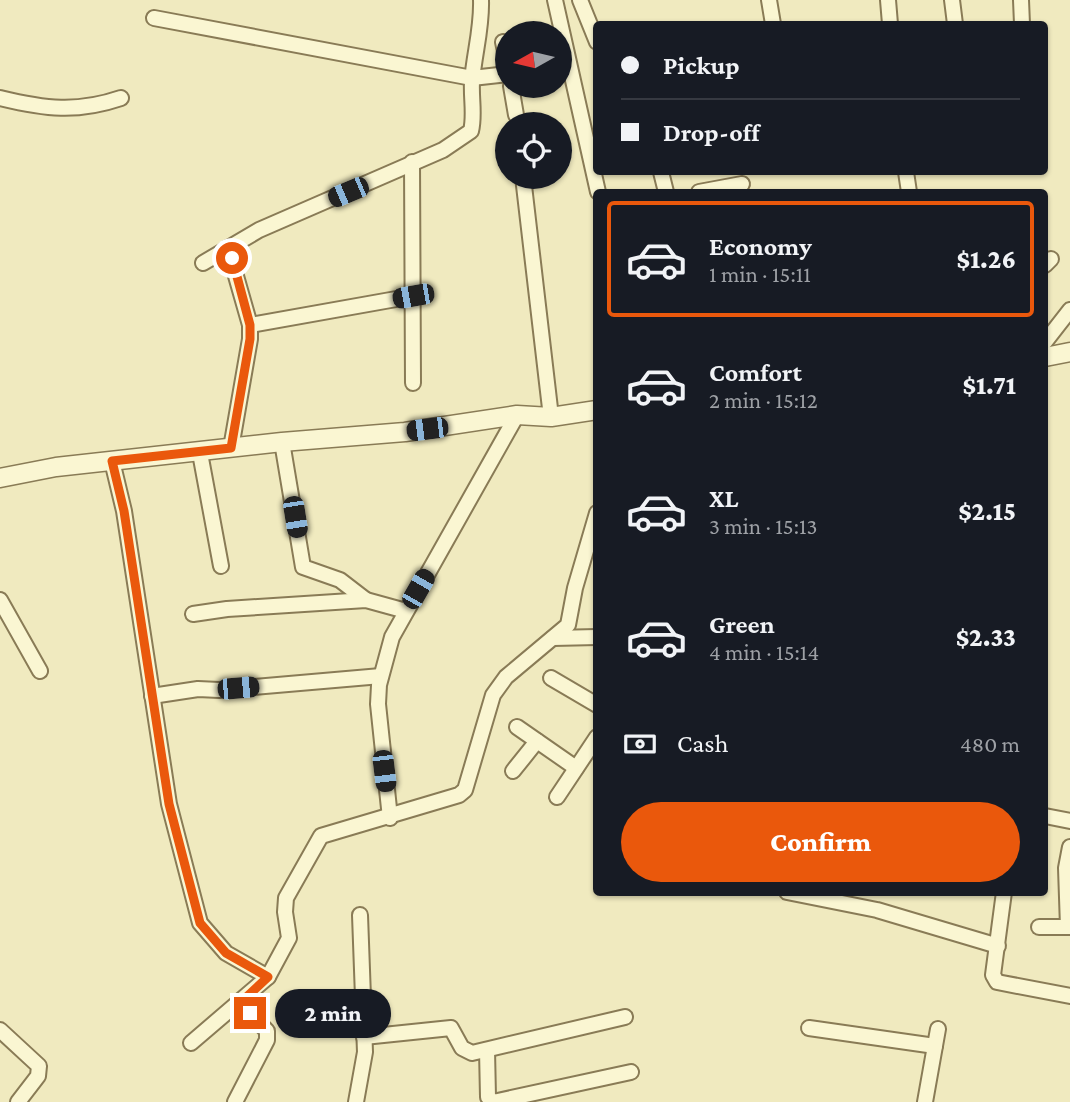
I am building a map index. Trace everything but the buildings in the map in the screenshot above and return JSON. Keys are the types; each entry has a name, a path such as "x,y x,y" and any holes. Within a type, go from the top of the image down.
{"street":[{"path":"203,263 259,230 462,140 471,131 474,119 471,108 472,78 482,25 481,0"},
{"path":"555,0 593,170"},
{"path":"580,0 593,32"},
{"path":"769,0 772,21"},
{"path":"888,0 890,21"},
{"path":"952,0 955,21"},
{"path":"1021,0 1022,21"},
{"path":"154,18 472,78 495,75"},
{"path":"0,98 34,107 82,109 121,98"},
{"path":"412,162 413,383"},
{"path":"715,189 742,184"},
{"path":"524,189 551,417"},
{"path":"228,248 250,325 250,339 231,448"},
{"path":"250,325 413,296"},
{"path":"1048,338 1070,310"},
{"path":"1048,356 1070,352"},
{"path":"0,477 282,442 405,432 517,415 551,417 593,411"},
{"path":"390,818 378,724 382,676 392,637 517,415"},
{"path":"282,442 303,567 340,580 366,600"},
{"path":"200,453 221,566"},
{"path":"112,461 124,511 169,804 200,923 226,953 268,977"},
{"path":"191,1043 268,977 289,939 286,898 321,836 390,818 459,795 465,790 494,695 506,677 568,625 593,527"},
{"path":"0,600 40,671"},
{"path":"193,614 228,609 366,600 406,611"},
{"path":"553,638 593,638"},
{"path":"152,696 198,689 219,690 382,676"},
{"path":"551,678 593,703"},
{"path":"517,727 576,768"},
{"path":"513,771 537,741"},
{"path":"557,797 593,743"},
{"path":"1048,817 1070,821"},
{"path":"1039,927 1069,927 1066,869 1070,847"},
{"path":"807,896 877,910 998,946"},
{"path":"1004,896 993,975 997,982 1070,996"},
{"path":"356,1102 365,1052 360,915"},
{"path":"235,1102 267,1040 267,1031 240,1003"},
{"path":"365,1037 451,1028 466,1053 625,1017"},
{"path":"809,1028 935,1046"},
{"path":"925,1102 938,1028"},
{"path":"0,1030 39,1066 38,1076 18,1102"},
{"path":"486,1050 488,1097 493,1102 631,1072"}],"route":[{"path":"232,258 250,325 250,339 231,448 112,461 124,511 169,804 200,923 226,953 268,977 240,1003 250,1013"}]}
